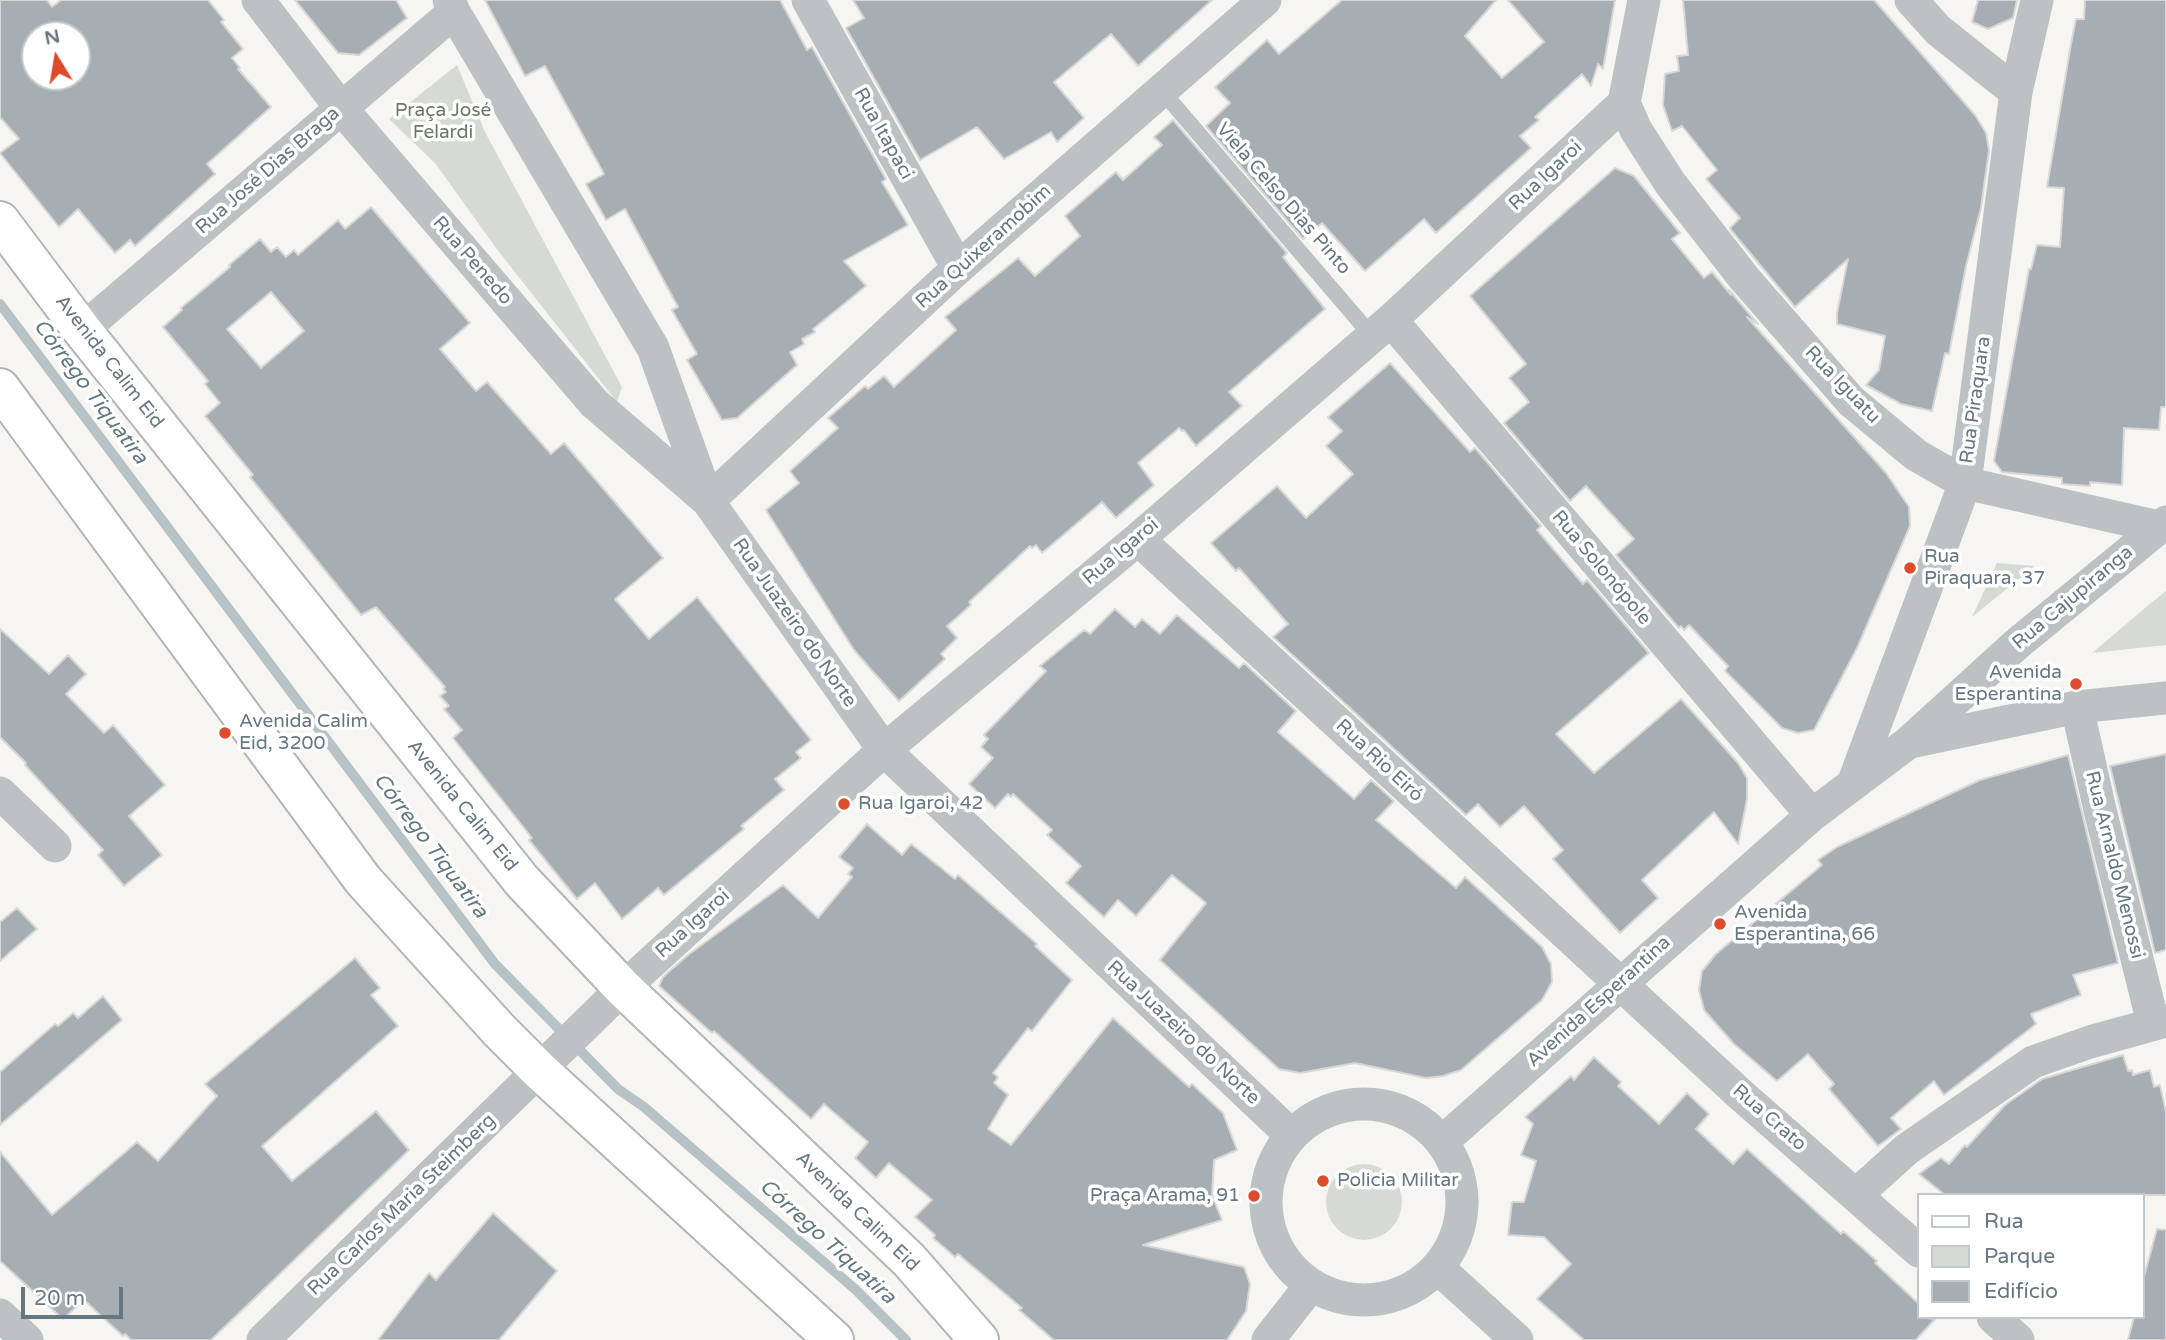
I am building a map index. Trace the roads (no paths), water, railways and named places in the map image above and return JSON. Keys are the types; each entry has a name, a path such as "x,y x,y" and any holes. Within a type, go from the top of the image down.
{"main road":[{"name":"Avenida Calim Eid","path":"0,221 82,330 522,881 623,988 909,1261 979,1340"},
{"path":"0,388 363,880 498,1029 547,1063 834,1340"}],"street":[{"name":"Rua Penedo","path":"258,0 341,108 594,403 708,501"},
{"name":"Rua Itapaci","path":"808,0 958,268"},
{"name":"Rua Quixeramobim","path":"708,501 958,268 1265,0"},
{"path":"1624,103 1644,0"},
{"path":"1911,0 1938,30 2016,92"},
{"name":"Rua Piraquara","path":"1853,784 1965,483 2016,92 2037,0"},
{"name":"Rua José Dias Braga","path":"82,330 341,108 451,6"},
{"name":"Rua Juazeiro do Norte","path":"451,6 653,348 708,501 884,750 1291,1135"},
{"name":"Rua Igaroi","path":"547,1063 623,988 884,750 1138,538 1382,328 1624,103"},
{"name":"Rua Iguatu","path":"1624,103 1636,130 1670,183 1744,278 1851,401 1916,455 1965,483 2163,524"},
{"name":"Rua Solonópole","path":"1382,328 1812,815"},
{"name":"Rua Cajupiranga","path":"1853,784 1908,743 2018,643 2163,524"},
{"name":"Rua Rio Eiró","path":"1138,538 1619,983"},
{"path":"1908,743 2077,707 2166,698"},
{"name":"Rua Arnaldo Menossi","path":"2077,707 2102,822 2159,1022"},
{"name":"Avenida Esperantina","path":"1443,1141 1619,983 1812,815 1853,784"},
{"path":"0,793 55,846"},
{"name":"Rua Crato","path":"1619,983 1741,1095 1918,1250"},
{"path":"1857,1194 1907,1149 2033,1062 2159,1022"},
{"name":"Rua Carlos Maria Steimberg","path":"263,1340 547,1063"},
{"path":"1351,1104 1385,1105 1416,1118 1443,1141 1460,1177 1463,1191 1462,1218 1453,1245 1438,1268 1417,1285 1391,1296 1364,1300 1337,1297 1311,1285 1289,1266 1274,1242 1266,1215 1266,1186 1275,1158 1291,1135 1318,1114 1351,1104"},
{"path":"1438,1268 1517,1340"},
{"path":"1268,1340 1311,1285"},
{"path":"0,1315 27,1340"},
{"path":"1995,1319 2018,1340"}],"lane":[{"name":"Viela Celso Dias Pinto","path":"1162,91 1382,328"}],"waterway":[{"name":"Córrego Tiquatira","path":"0,304 495,964 618,1089 644,1107 856,1290 906,1340"}],"place":[{"name":"Rua Piraquara, 37","path":"1910,568"},
{"name":"Avenida Esperantina","path":"2076,684"},
{"name":"Avenida Calim Eid, 3200","path":"225,733"},
{"name":"Rua Igaroi, 42","path":"844,804"},
{"name":"Avenida Esperantina, 66","path":"1720,924"},
{"name":"Policia Militar","path":"1323,1181"},
{"name":"Praça Arama, 91","path":"1254,1196"}],"park label":[{"name":"Praça José Felardi","path":"443,122"}]}
